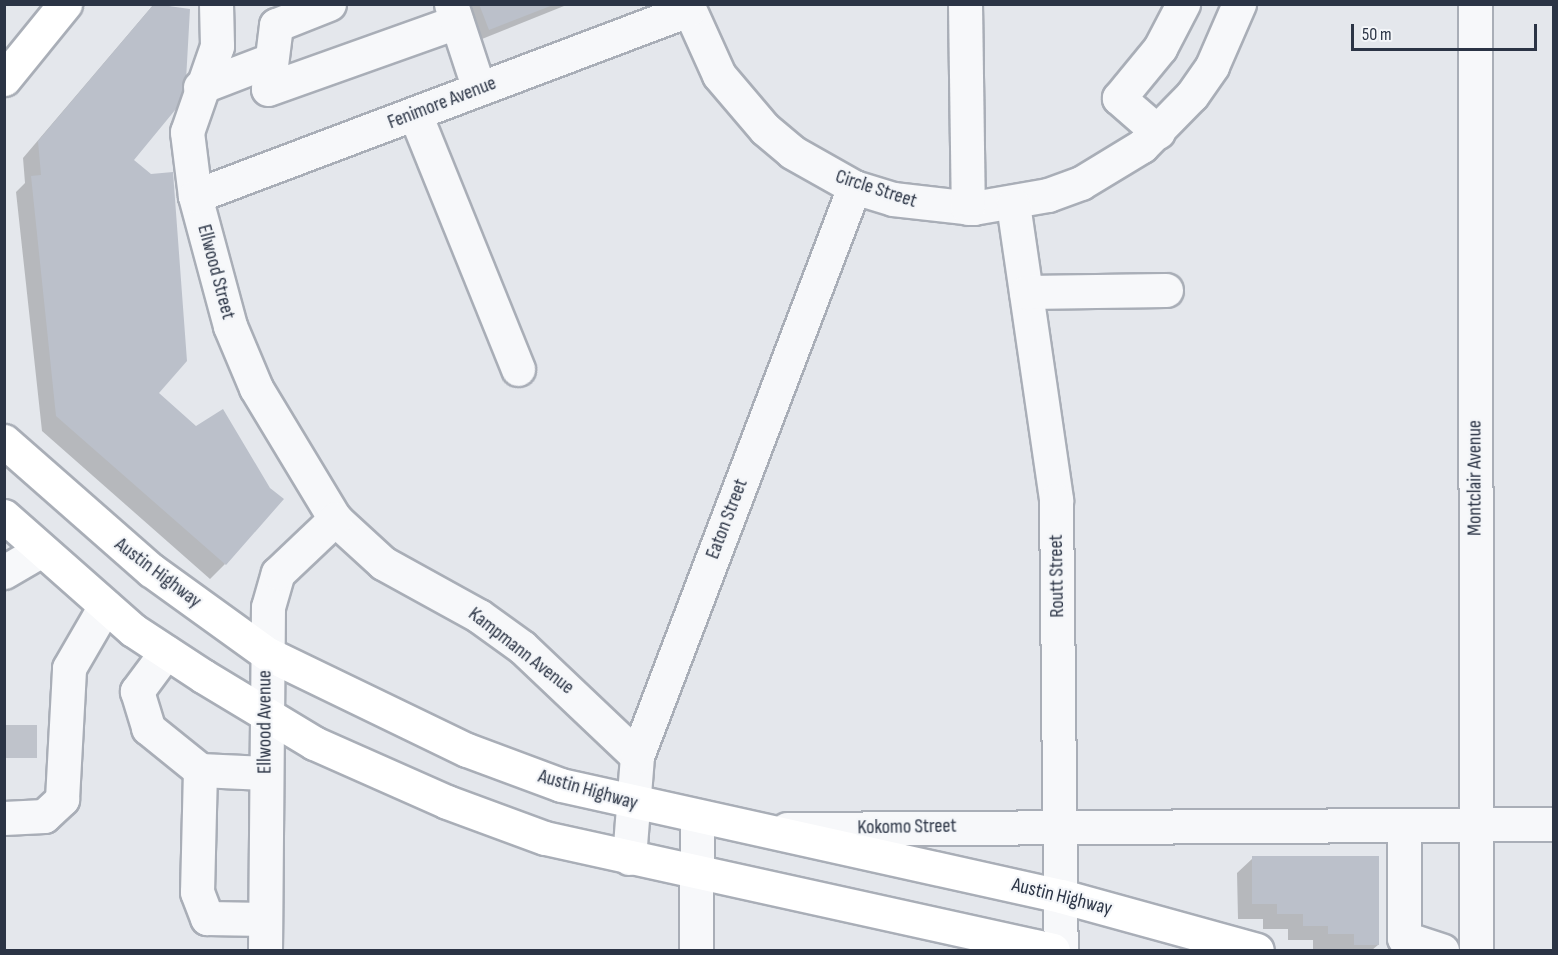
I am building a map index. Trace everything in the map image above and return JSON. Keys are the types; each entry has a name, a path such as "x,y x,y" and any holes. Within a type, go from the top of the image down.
{"main road":[{"path":"4,79 54,9"},
{"name":"Austin Highway","path":"4,441 115,541 266,653 467,750 561,784 697,819 1061,896 1257,951"},
{"path":"4,516 105,606 166,652 265,715 314,743 447,802 545,838 696,875 1053,951"}],"street":[{"name":"Ellwood Street","path":"216,4 217,46 200,87 188,132 195,196 230,326 256,388 335,519"},
{"path":"329,4 276,25 268,62 268,89 453,14 479,89"},
{"path":"965,4 968,208"},
{"path":"1158,132 1119,98 1160,48 1183,4"},
{"name":"Circle Street","path":"688,8 720,75 749,112 792,152 854,187 893,199 968,208 1013,204 1081,183 1158,132 1212,66 1239,4"},
{"name":"Montclair Avenue","path":"1475,4 1476,951"},
{"name":"Fenimore Avenue","path":"195,196 688,8"},
{"path":"200,87 268,62"},
{"path":"415,114 518,369"},
{"name":"Eaton Street","path":"628,858 637,756 854,187"},
{"name":"Routt Street","path":"1013,204 1056,500 1062,825 1061,951"},
{"path":"1026,292 1166,290"},
{"name":"Kampmann Avenue","path":"335,519 383,563 479,616 522,647 637,756"},
{"name":"Ellwood Avenue","path":"265,935 265,715 268,607 278,573 335,519"},
{"path":"4,572 40,550"},
{"path":"4,818 44,816 62,799 64,709 75,650 105,606"},
{"path":"166,652 137,691 148,728 200,770 265,773"},
{"path":"44,741 64,709"},
{"path":"200,770 196,892 207,918 265,935"},
{"path":"696,951 697,819"},
{"path":"1476,824 1554,824"},
{"name":"Kokomo Street","path":"752,829 1062,825 1476,824"},
{"path":"1404,825 1404,938 1442,951"}],"building":[{"path":"154,4 190,9 185,98 134,160 151,174 173,172 187,361 159,393 196,426 223,409 270,488 284,499 226,565 56,416 31,176 41,175 38,141"},
{"path":"479,4 553,4 553,5 489,30"},
{"path":"1252,856 1379,856 1379,945 1354,945 1354,934 1328,934 1328,926 1303,926 1303,914 1277,914 1277,904 1252,904"}],"tunnel":[{"path":"4,741 44,741"}]}
